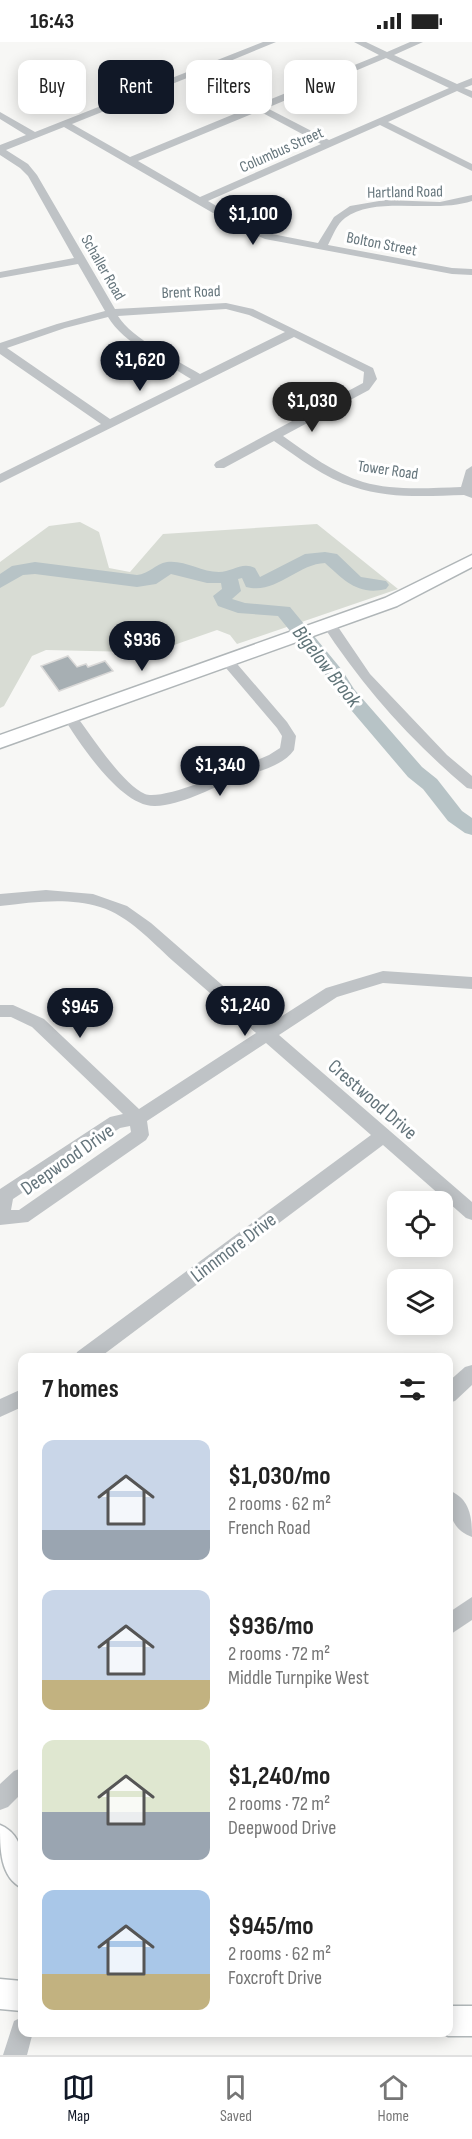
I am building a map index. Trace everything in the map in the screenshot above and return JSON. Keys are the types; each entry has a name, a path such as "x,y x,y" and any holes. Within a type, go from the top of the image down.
{"main road":[{"path":"0,742 414,592 472,560"},
{"path":"0,1839 18,1868"},
{"path":"0,1994 18,1996"},
{"path":"453,2021 472,2021"}],"street":[{"path":"226,60 271,42"},
{"path":"359,42 472,95"},
{"path":"272,102 418,42"},
{"path":"0,150 186,76"},
{"name":"Columbus Street","path":"200,201 472,81"},
{"path":"130,161 244,114"},
{"path":"270,114 328,144"},
{"path":"0,115 35,136"},
{"path":"379,121 470,164"},
{"name":"Bolton Street","path":"65,124 256,232 321,248 452,272 472,272"},
{"name":"Schaller Road","path":"0,150 24,166 32,175 118,326 200,379"},
{"name":"Hartland Road","path":"321,248 342,214 360,206 374,204 444,206 472,198"},
{"path":"0,275 82,260"},
{"name":"Brent Road","path":"0,348 61,326 112,313 232,307 253,312 360,363 369,370 372,375 371,382 365,387 274,436"},
{"path":"0,479 294,332"},
{"path":"0,348 110,424"},
{"path":"220,465 274,436"},
{"name":"Tower Road","path":"274,436 327,470 362,486 469,493"},
{"path":"0,461 15,472"},
{"path":"469,493 472,470"},
{"path":"329,624 365,677 442,759 472,784"},
{"path":"70,717 126,788 140,798 156,801 172,798 274,759 287,750 289,736 282,725 226,661"},
{"name":"Crestwood Drive","path":"0,900 36,896 81,897 121,910 145,927 472,1213"},
{"name":"Deepwood Drive","path":"138,1118 140,1135 22,1217 0,1217 5,1194 116,1122 138,1118 332,992 383,977 472,984"},
{"path":"0,1011 13,1011 38,1023 138,1118"},
{"name":"Linnmore Drive","path":"91,1353 382,1136"},
{"path":"454,1196 472,1201"},
{"path":"453,1390 472,1373"},
{"path":"0,1408 18,1400"},
{"path":"453,1505 472,1528"},
{"path":"453,1622 472,1607"},
{"path":"0,1799 18,1783"},
{"path":"15,2055 20,2037"}],"shaded area":[{"path":"80,522 99,532 109,568 130,572 163,534 317,524 398,589 237,644 230,635 217,630 174,645 135,652 46,650 32,656 4,706 0,708 0,562 49,526"}],"building":[{"path":"68,656 77,667 86,664 88,667 105,661 113,671 59,691 41,666"}],"waterway":[{"name":"Bigelow Brook","path":"0,582 18,570 35,568 137,581 150,580 167,568 178,568 207,577 223,578 246,570 249,572 252,583 263,583 311,558 325,557 331,558 356,582 380,585"},
{"name":"Bigelow Brook","path":"228,577 232,591 222,596 224,602 245,608 284,611 335,674 347,693 415,772 430,784 455,816 472,828"}]}
